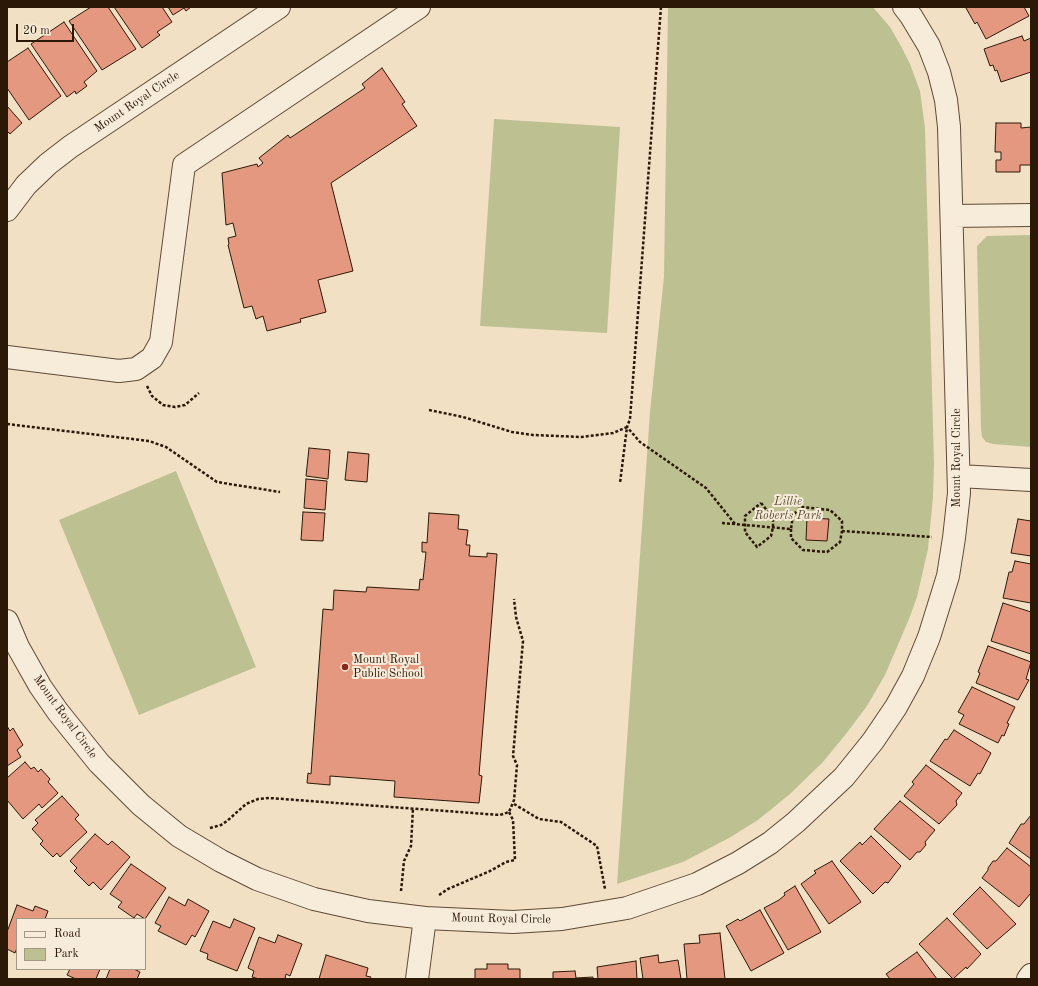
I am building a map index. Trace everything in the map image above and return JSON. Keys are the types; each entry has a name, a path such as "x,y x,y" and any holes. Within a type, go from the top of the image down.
{"street":[{"name":"Mount Royal Circle","path":"7,210 26,185 48,164 70,147 279,7"},
{"path":"7,357 119,371 138,367 152,358 161,342 184,165 419,7"},
{"name":"Mount Royal Circle","path":"7,621 18,647 40,686 83,746 118,784 141,805 179,836 221,861 257,879 314,899 368,911 425,918 513,922 562,919 627,908 697,884 738,863 770,843 796,822 844,777 873,741 913,676 929,637 948,576 959,494 949,127 946,100 939,72 929,46 904,7"},
{"path":"952,216 1031,215"},
{"path":"959,476 1031,480"},
{"path":"417,979 425,918"},
{"path":"1028,979 1031,975"}],"path":[{"path":"620,483 627,428 630,419 661,7"},
{"path":"138,367 152,396 163,404 175,407 185,405 199,393"},
{"path":"429,410 463,417 512,432 533,435 580,437 613,433 627,428"},
{"path":"7,424 149,441 166,447 218,482 280,492"},
{"path":"627,428 640,442 706,488 714,496 735,524"},
{"path":"761,503 773,518 771,536 757,547 745,532 745,525 745,516 761,503"},
{"path":"801,507 830,510 842,521 840,542 827,552 803,550 791,538 791,529 793,515 801,507"},
{"path":"722,523 791,529"},
{"path":"842,531 932,537"},
{"path":"210,828 221,826 246,804 258,799 269,798 500,815 508,812 514,804 517,765 513,756 523,641 516,617 514,599"},
{"path":"514,804 539,819 561,822 597,846 605,889"},
{"path":"401,891 404,861 411,846 413,808"},
{"path":"439,895 448,889 490,871 506,862 514,860 513,820 508,812"}],"green space":[{"name":"Lillie Roberts Park","path":"668,7 873,7 890,27 901,46 910,64 920,91 925,128 934,464 933,497 928,549 917,597 909,619 885,675 867,706 846,734 823,762 790,794 758,820 729,838 683,862 617,884 650,412 664,276"},
{"path":"494,119 620,127 607,333 480,326"},
{"path":"1031,235 1031,447 993,444 986,442 982,437 981,429 977,246 987,236"},
{"path":"176,471 256,667 139,715 59,520"}],"building":[{"path":"91,7 108,7 136,49 102,70 69,21"},
{"path":"114,7 162,7 172,22 157,32 160,35 142,48"},
{"path":"168,7 191,7 186,11 184,8 173,15"},
{"path":"1024,7 1029,16 986,39 977,22 975,24 966,8"},
{"path":"64,22 97,71 84,82 87,86 76,94 75,91 67,97 31,44"},
{"path":"1022,36 1024,41 1031,38 1031,72 1001,82 997,70 995,71 993,65 990,66 984,49"},
{"path":"28,48 61,96 29,120 7,88 7,62"},
{"path":"382,68 405,102 402,104 417,126 331,183 353,271 318,280 326,312 300,319 301,322 267,331 263,316 256,319 252,306 244,308 228,245 228,238 236,236 233,223 226,225 222,173 257,164 258,167 263,163 259,158 288,135 290,138 365,88 362,84"},
{"path":"7,106 22,123 10,134 7,131"},
{"path":"996,123 1021,123 1021,128 1031,127 1031,165 1020,165 1020,172 996,172 996,160 1001,160 1001,152 995,152"},
{"path":"309,448 330,450 328,479 306,476"},
{"path":"348,452 369,454 367,482 345,480"},
{"path":"306,479 327,481 325,510 304,508"},
{"path":"303,512 325,513 323,541 301,540"},
{"path":"429,513 459,515 458,529 468,530 466,545 470,545 469,556 487,557 487,553 497,554 479,775 482,776 479,803 394,797 395,781 330,776 330,785 307,783 308,773 311,774 323,609 333,610 334,590 366,592 367,587 419,590 420,579 423,580 426,552 422,552 422,542 427,543"},
{"path":"807,518 829,519 827,541 806,540"},
{"path":"1018,519 1031,521 1031,556 1011,553"},
{"path":"1015,561 1031,564 1031,603 1003,598 1009,572 1012,572"},
{"path":"1003,603 1031,612 1031,654 991,641"},
{"path":"988,646 1031,662 1026,679 1029,680 1018,700 976,683 980,673 978,672"},
{"path":"972,687 1015,707 1007,723 1009,724 1004,736 1002,735 998,743 959,724 964,715 958,712"},
{"path":"7,726 10,731 13,728 23,745 17,750 21,757 7,766"},
{"path":"954,730 991,753 980,774 978,773 970,786 930,761 945,739 947,740"},
{"path":"25,762 31,769 34,767 38,772 41,769 50,779 48,782 58,793 42,808 39,804 23,819 7,800 7,778"},
{"path":"926,765 962,793 956,801 957,805 939,824 904,796 914,784 912,782"},
{"path":"62,796 79,815 75,819 87,832 60,857 57,853 53,857 40,844 43,841 32,829 38,823 35,820"},
{"path":"900,801 935,830 925,842 926,845 910,860 874,829"},
{"path":"1031,815 1031,859 1009,843 1021,824 1024,824"},
{"path":"95,834 108,845 112,841 130,857 101,890 93,882 89,886 74,871 77,868 70,861"},
{"path":"871,836 901,866 888,883 885,882 873,894 840,861 860,842 862,845"},
{"path":"1007,848 1031,867 1031,893 1019,907 982,878 993,861 996,861"},
{"path":"832,861 861,902 829,924 801,884 816,873 814,871"},
{"path":"131,864 166,888 146,918 137,914 134,918 118,907 122,902 110,894"},
{"path":"795,886 821,932 788,950 764,908 779,900 785,895 784,893"},
{"path":"980,887 1016,924 987,949 953,914"},
{"path":"169,897 185,906 188,899 209,911 195,937 192,935 186,945 158,931 161,926 155,923"},
{"path":"17,905 33,911 35,906 48,911 45,918 16,918 15,953 7,949 7,932"},
{"path":"760,910 784,953 751,971 726,926 738,919 740,921"},
{"path":"947,918 981,954 967,969 966,967 953,979 919,944"},
{"path":"234,919 255,928 237,971 207,959 208,954 200,951 213,921 230,928"},
{"path":"720,933 725,979 687,979 684,944 700,943 699,935"},
{"path":"278,935 302,944 290,976 286,974 285,979 259,979 252,977 254,971 248,968 259,937 275,943"},
{"path":"917,952 937,979 890,979 886,974"},
{"path":"326,955 368,968 366,976 371,977 370,979 319,979"},
{"path":"658,955 659,963 678,960 681,979 643,979 640,958"},
{"path":"636,961 637,979 598,979 597,967"},
{"path":"487,964 508,964 508,969 520,969 520,979 475,979 475,969 487,969"},
{"path":"70,970 100,970 96,979 76,979 67,975"},
{"path":"110,970 136,970 140,972 137,979 106,979"},
{"path":"575,971 576,978 593,977 593,979 553,979 553,972"}],"place":[{"name":"Mount Royal Public School","path":"345,667"}]}
